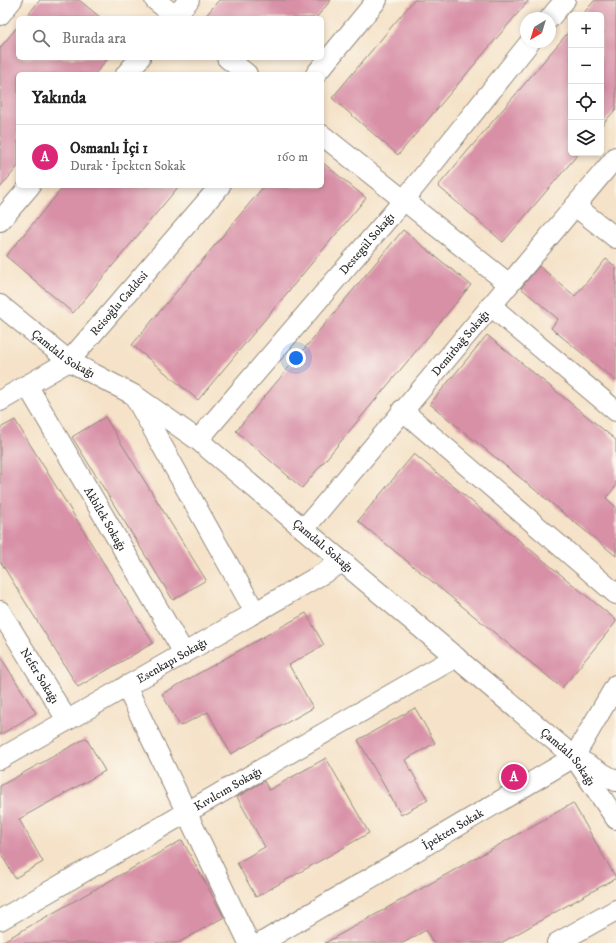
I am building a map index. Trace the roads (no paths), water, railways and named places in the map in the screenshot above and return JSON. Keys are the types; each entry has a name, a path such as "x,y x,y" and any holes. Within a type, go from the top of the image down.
{"street":[{"path":"0,15 12,0"},
{"path":"155,0 175,16"},
{"path":"177,16 189,0"},
{"path":"318,72 377,0"},
{"name":"Destegül Sokağı","path":"198,440 404,200 525,48"},
{"path":"128,72 138,60"},
{"path":"230,60 244,72"},
{"path":"324,137 509,284"},
{"name":"Demirbağ Sokağı","path":"304,529 402,410 616,157"},
{"path":"0,221 28,188"},
{"name":"Reisoğlu Caddesi","path":"0,400 69,360 218,188"},
{"path":"575,206 616,238"},
{"name":"Çamdalı Sokağı","path":"0,305 69,360 134,395 198,440 574,757 616,819"},
{"path":"491,306 616,412"},
{"name":"Akbilek Sokağı","path":"27,385 184,653"},
{"path":"134,395 255,612"},
{"path":"402,410 616,594"},
{"name":"Esenkapı Sokağı","path":"0,758 343,562"},
{"name":"Nefer Sokağı","path":"0,611 67,720"},
{"name":"Kıvılcım Sokağı","path":"0,920 456,657"},
{"name":"İpekten Sokak","path":"261,943 574,757 616,685"},
{"path":"126,686 249,943"},
{"path":"574,757 616,781"},
{"path":"557,943 616,910"}],"place":[{"name":"Osmanlı İçi 1","path":"514,777"}]}
